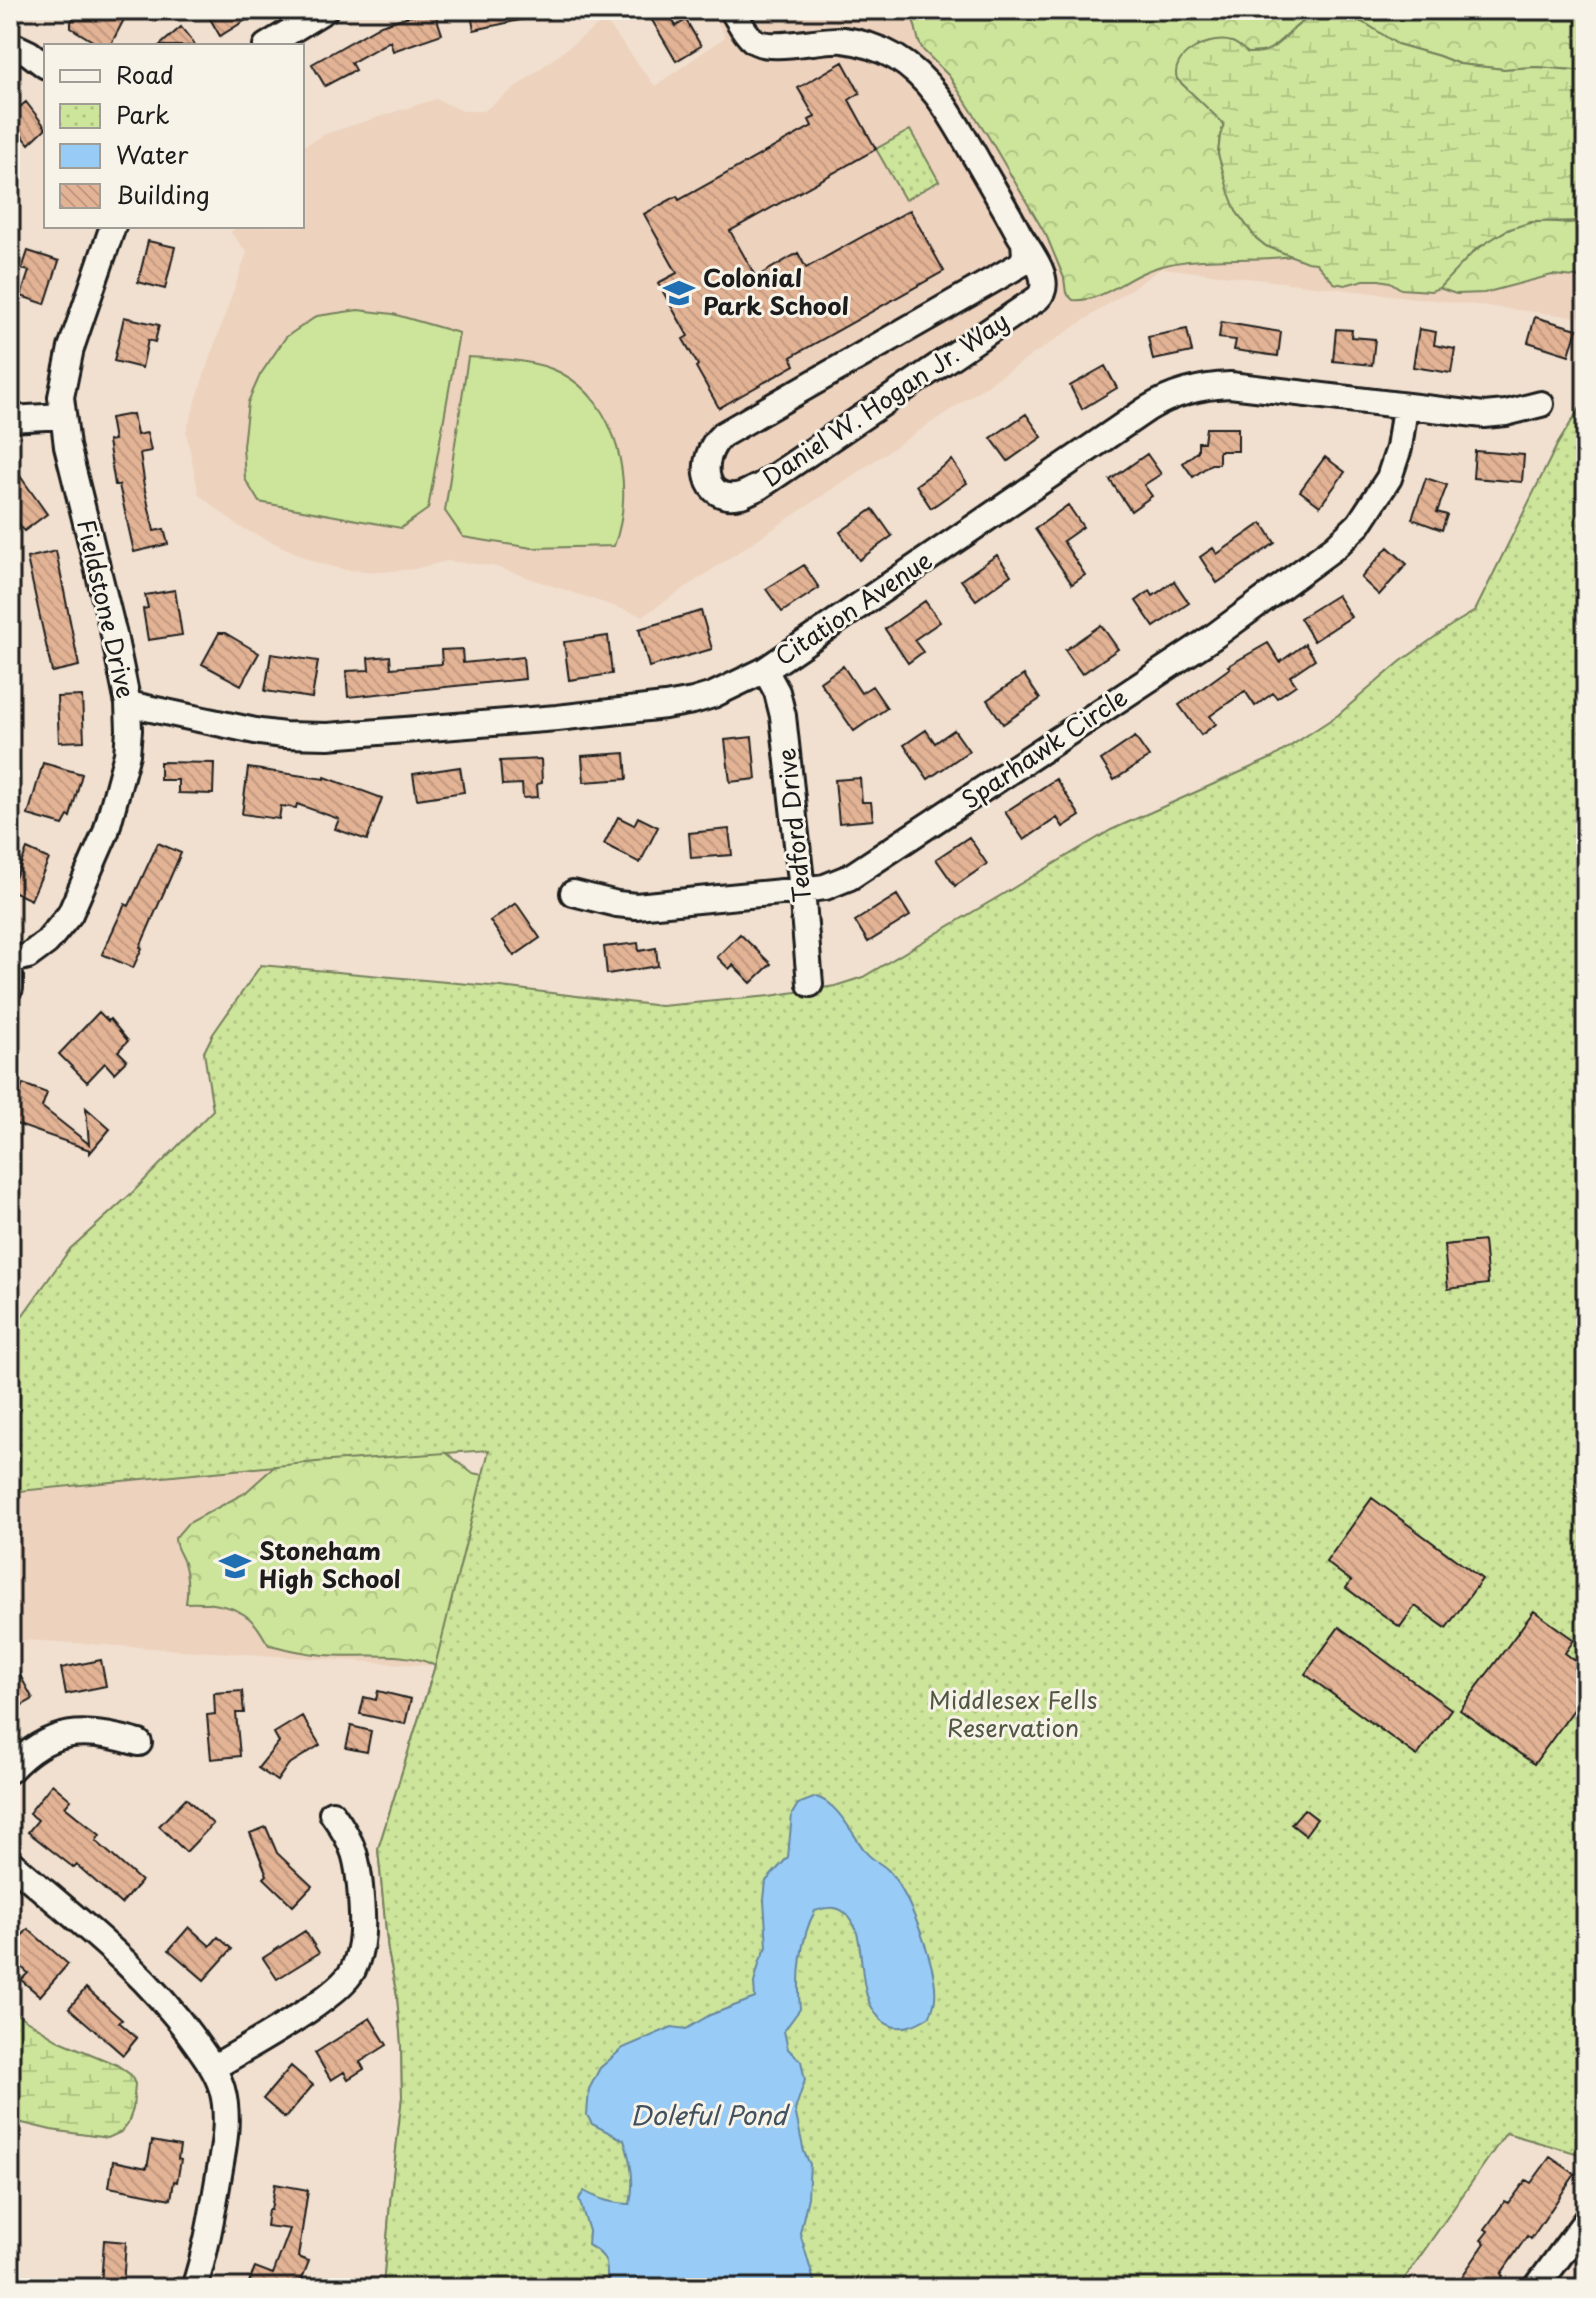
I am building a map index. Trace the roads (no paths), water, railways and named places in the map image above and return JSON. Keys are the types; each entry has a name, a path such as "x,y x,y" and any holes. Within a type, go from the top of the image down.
{"street":[{"path":"269,44 325,10"},
{"name":"Daniel W. Hogan Jr. Way","path":"732,10 750,38 758,43 856,42 884,51 926,80 939,97 1024,242 1045,282 1038,298 759,487 740,495 727,495 712,485 706,473 707,457 714,442 722,435 1021,264 1025,255 1024,242"},
{"path":"10,44 44,64"},
{"name":"Fieldstone Drive","path":"10,961 28,956 56,933 70,914 106,832 128,742 128,704 67,446 62,389 66,365 112,228"},
{"name":"Citation Avenue","path":"128,704 260,732 328,736 557,718 693,701 765,670 1147,409 1179,392 1230,385 1405,407 1497,414 1541,404"},
{"name":"Sparhawk Circle","path":"573,893 636,906 802,890 838,882 882,857 1213,637 1324,557 1359,524 1389,478 1396,461 1405,407"},
{"path":"10,419 63,416"},
{"name":"Tedford Drive","path":"765,670 777,692 783,716 810,984"},
{"path":"10,971 10,988"},
{"path":"10,1770 38,1745 65,1735 98,1733 139,1743"},
{"path":"213,2068 319,2003 342,1985 352,1971 362,1937 359,1865 353,1846 332,1813"},
{"path":"10,1862 149,1984 185,2027 213,2068 222,2089 226,2116 208,2235 194,2288"},
{"path":"1536,2288 1586,2220"}],"water":[{"name":"Doleful Pond","path":"816,1797 838,1812 867,1854 886,1868 897,1882 927,1951 935,1998 930,2016 919,2022 896,2027 884,2022 867,1997 858,1936 853,1923 838,1909 815,1911 801,1958 800,2009 784,2031 788,2049 801,2061 805,2080 795,2110 804,2152 810,2164 808,2197 800,2233 816,2288 607,2288 606,2262 588,2245 589,2231 579,2199 584,2191 595,2197 630,2204 632,2172 624,2140 592,2124 587,2115 589,2089 600,2068 623,2048 672,2027 686,2029 710,2015 755,1998 754,1983 767,1947 766,1881 788,1857 792,1814 798,1804"}],"place":[{"name":"Colonial Park School","path":"679,293"},
{"name":"Stoneham High School","path":"235,1566"}],"park label":[{"name":"Middlesex Fells Reservation","path":"1013,1715"}]}
